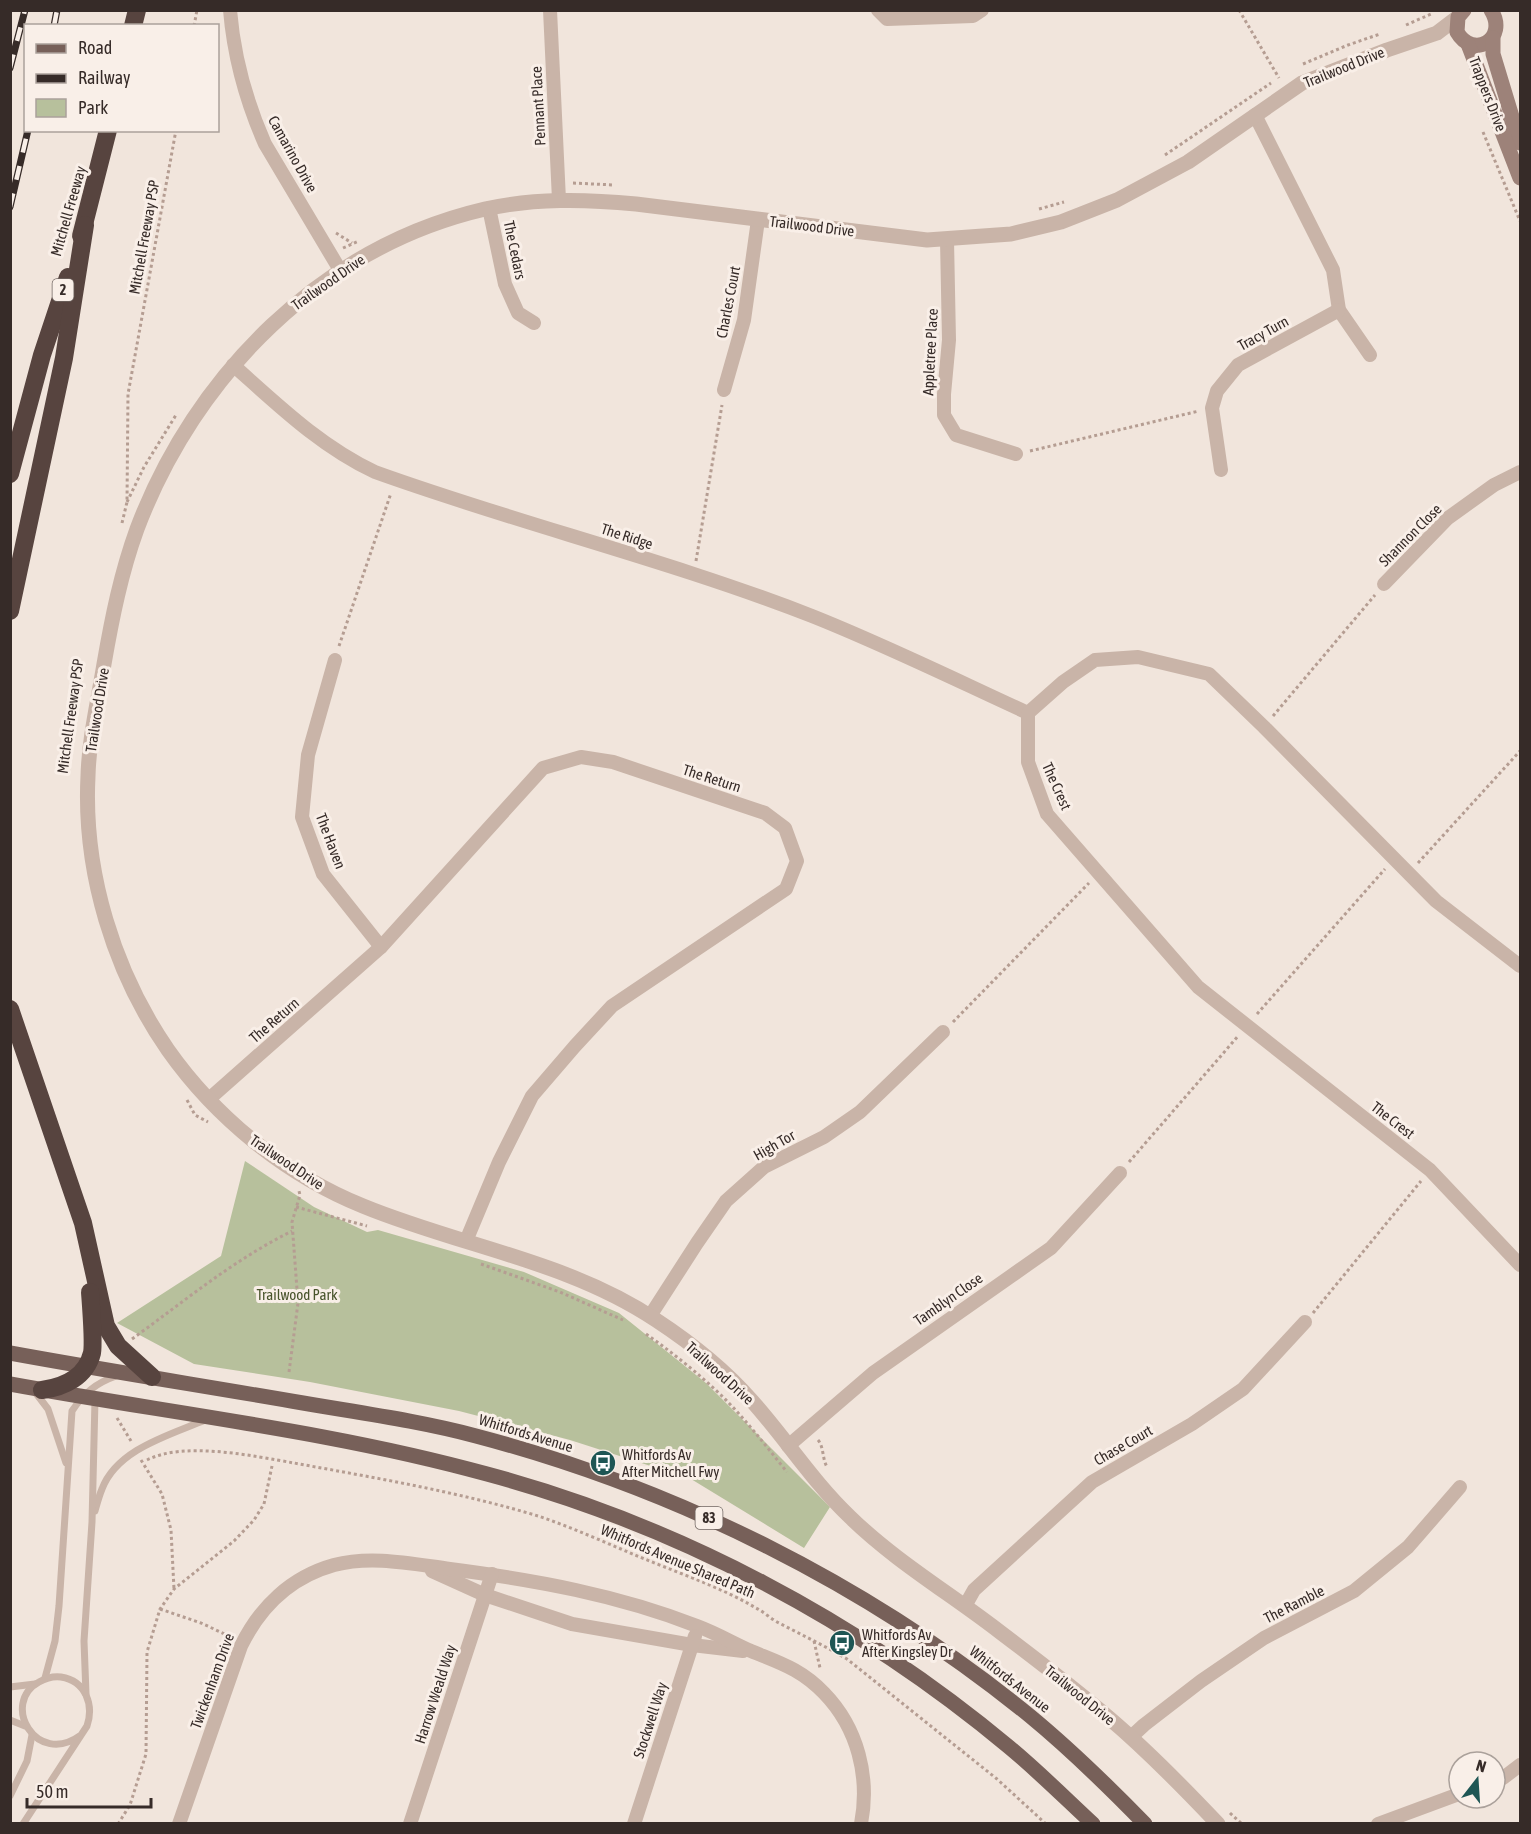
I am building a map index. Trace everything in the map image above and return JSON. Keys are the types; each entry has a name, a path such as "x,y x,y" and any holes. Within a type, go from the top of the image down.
{"highway":[{"name":"Mitchell Freeway","path":"10,474 42,354 85,225 108,132"},
{"path":"10,612 64,358 85,225"},
{"path":"10,1009 74,1191 106,1326 118,1346 152,1377"},
{"path":"37,1389 58,1388 72,1381 88,1382 90,1251"}],"main road":[{"name":"Trappers Drive","path":"1491,10 1496,23 1496,31 1492,38 1493,54 1521,143"},
{"name":"Trappers Drive","path":"1461,14 1457,32 1465,41 1521,178"},
{"path":"1465,41 1477,46 1486,44 1492,38"},
{"name":"Whitfords Avenue","path":"10,1353 49,1360 88,1382 210,1418 350,1443 487,1473 582,1504 682,1543 818,1614 918,1678 1010,1747 1093,1824"},
{"name":"Whitfords Avenue","path":"88,1382 133,1374 363,1413 475,1436 582,1469 707,1517 747,1535 814,1571 928,1641 1031,1717 1107,1785 1145,1824"},
{"path":"10,1384 37,1389"}],"street":[{"name":"Camarino Drive","path":"230,10 238,70 265,144 340,270"},
{"name":"Pennant Place","path":"550,10 559,200"},
{"path":"879,10 887,19 973,16 982,10"},
{"name":"Trailwood Drive","path":"1218,1824 1131,1737 1054,1674 895,1555 848,1516 735,1382 678,1335 650,1316 575,1278 362,1206 310,1180 261,1146 223,1114 186,1074 147,1017 114,943 93,865 87,817 88,772 93,727 114,608 135,533 167,462 198,412 233,365 284,313 340,270 393,240 421,228 489,208 559,200 598,200 636,204 927,240 1011,234 1061,222 1117,200 1188,162 1302,83 1437,33 1461,14"},
{"path":"1437,33 1465,41"},
{"path":"1255,115 1333,270 1340,310 1370,355"},
{"name":"The Cedars","path":"489,208 505,285 518,313 534,323"},
{"name":"Charles Court","path":"724,390 744,320 758,220"},
{"name":"Appletree Place","path":"947,240 949,340 944,415 956,435 1016,454"},
{"name":"Tracy Turn","path":"1212,408 1217,391 1238,366 1340,310"},
{"name":"The Ridge","path":"233,365 319,440 356,463 396,480 693,575 812,616 939,671 1028,713"},
{"path":"1212,408 1221,470"},
{"name":"Shannon Close","path":"1384,584 1448,518 1494,484 1521,472"},
{"path":"1028,713 1063,682 1095,660 1138,657 1209,674 1436,901 1521,966"},
{"name":"The Haven","path":"335,660 308,756 302,817 323,874 381,947"},
{"name":"The Crest","path":"1028,713 1028,762 1047,814 1198,987 1430,1170 1521,1265"},
{"name":"The Return","path":"210,1099 381,947 543,768 581,757 613,762 765,813 785,828 796,861 786,889 612,1006 575,1046 532,1096 499,1162 466,1241"},
{"name":"High Tor","path":"650,1316 726,1201 764,1167 824,1137 860,1112 943,1032"},
{"name":"Tamblyn Close","path":"788,1446 873,1373 1051,1248 1120,1173"},
{"name":"Chase Court","path":"965,1606 974,1590 1092,1482 1192,1424 1243,1389 1305,1322"},
{"name":"The Ramble","path":"1131,1737 1201,1681 1264,1638 1354,1591 1408,1547 1460,1487"},
{"name":"Twickenham Drive","path":"179,1824 241,1646 255,1620 267,1606 297,1581 332,1565 371,1560 492,1574 619,1599 698,1626 792,1668 825,1694 838,1710 857,1748 864,1789 861,1824"},
{"name":"Twickenham Drive","path":"416,1564 485,1595 572,1624 692,1645 753,1652"},
{"name":"Harrow Weald Way","path":"410,1824 492,1574"},
{"name":"Stockwell Way","path":"634,1824 698,1626"},
{"path":"1507,1775 1521,1765"},
{"path":"1378,1824 1447,1798"}],"lane":[{"path":"24,1824 87,1726 91,1715 86,1694 84,1641 96,1415 88,1382"},
{"path":"45,1678 55,1641 59,1606 72,1411 88,1382"},
{"path":"37,1389 48,1409 67,1468"},
{"path":"92,1522 102,1486 118,1465 141,1447 210,1418"},
{"path":"10,1687 34,1684 45,1678 54,1677 72,1680 86,1694"},
{"path":"34,1684 27,1693 22,1715 32,1735 51,1745 72,1742 81,1735"},
{"path":"10,1720 26,1726"},
{"path":"10,1796 27,1761 32,1735"}],"path":[{"path":"1239,10 1279,78"},
{"path":"1404,26 1431,14"},
{"path":"1294,68 1348,45 1382,34"},
{"path":"1164,155 1286,73"},
{"name":"Mitchell Freeway PSP","path":"120,530 128,502 128,394 176,132"},
{"path":"559,183 585,182 621,186"},
{"path":"1035,211 1068,201"},
{"path":"334,231 344,240 352,243 362,240"},
{"path":"693,575 724,390"},
{"path":"1016,454 1212,408"},
{"path":"335,660 396,480"},
{"path":"1264,727 1384,584"},
{"path":"1409,873 1521,751"},
{"path":"943,1032 1099,873"},
{"path":"184,1094 195,1114 214,1125"},
{"path":"1305,1322 1430,1170"},
{"path":"289,1372 298,1303 292,1232 292,1222 300,1195 297,1187"},
{"path":"296,1207 377,1229"},
{"path":"133,1338 215,1276 258,1249 292,1232"},
{"path":"473,1262 560,1292 625,1321"},
{"path":"643,1332 723,1396 790,1476"},
{"path":"807,1428 821,1444 824,1462 831,1473"},
{"name":"Whitfords Avenue Shared Path","path":"174,1589 171,1530 162,1494 143,1462 156,1455 178,1451 242,1454 377,1478 540,1517 718,1590 756,1608 776,1622 847,1659 997,1779 1046,1824"},
{"path":"118,1824 130,1805 146,1755 147,1652 160,1609 174,1589 234,1541 254,1520 264,1504 272,1467"},
{"path":"160,1609 229,1635 226,1645"}],"green space":[{"name":"Trailwood Park","path":"245,1161 314,1207 367,1232 378,1230 524,1272 619,1313 706,1383 830,1507 804,1548 691,1479 570,1440 459,1411 310,1382 194,1364 117,1323 221,1256"}],"railway":[{"path":"10,68 25,10"},
{"path":"54,24 57,10"},
{"path":"10,207 28,132"}],"place":[{"name":"Whitfords Av After Mitchell Fwy","path":"603,1463"},
{"name":"Whitfords Av After Kingsley Dr","path":"842,1643"}]}
